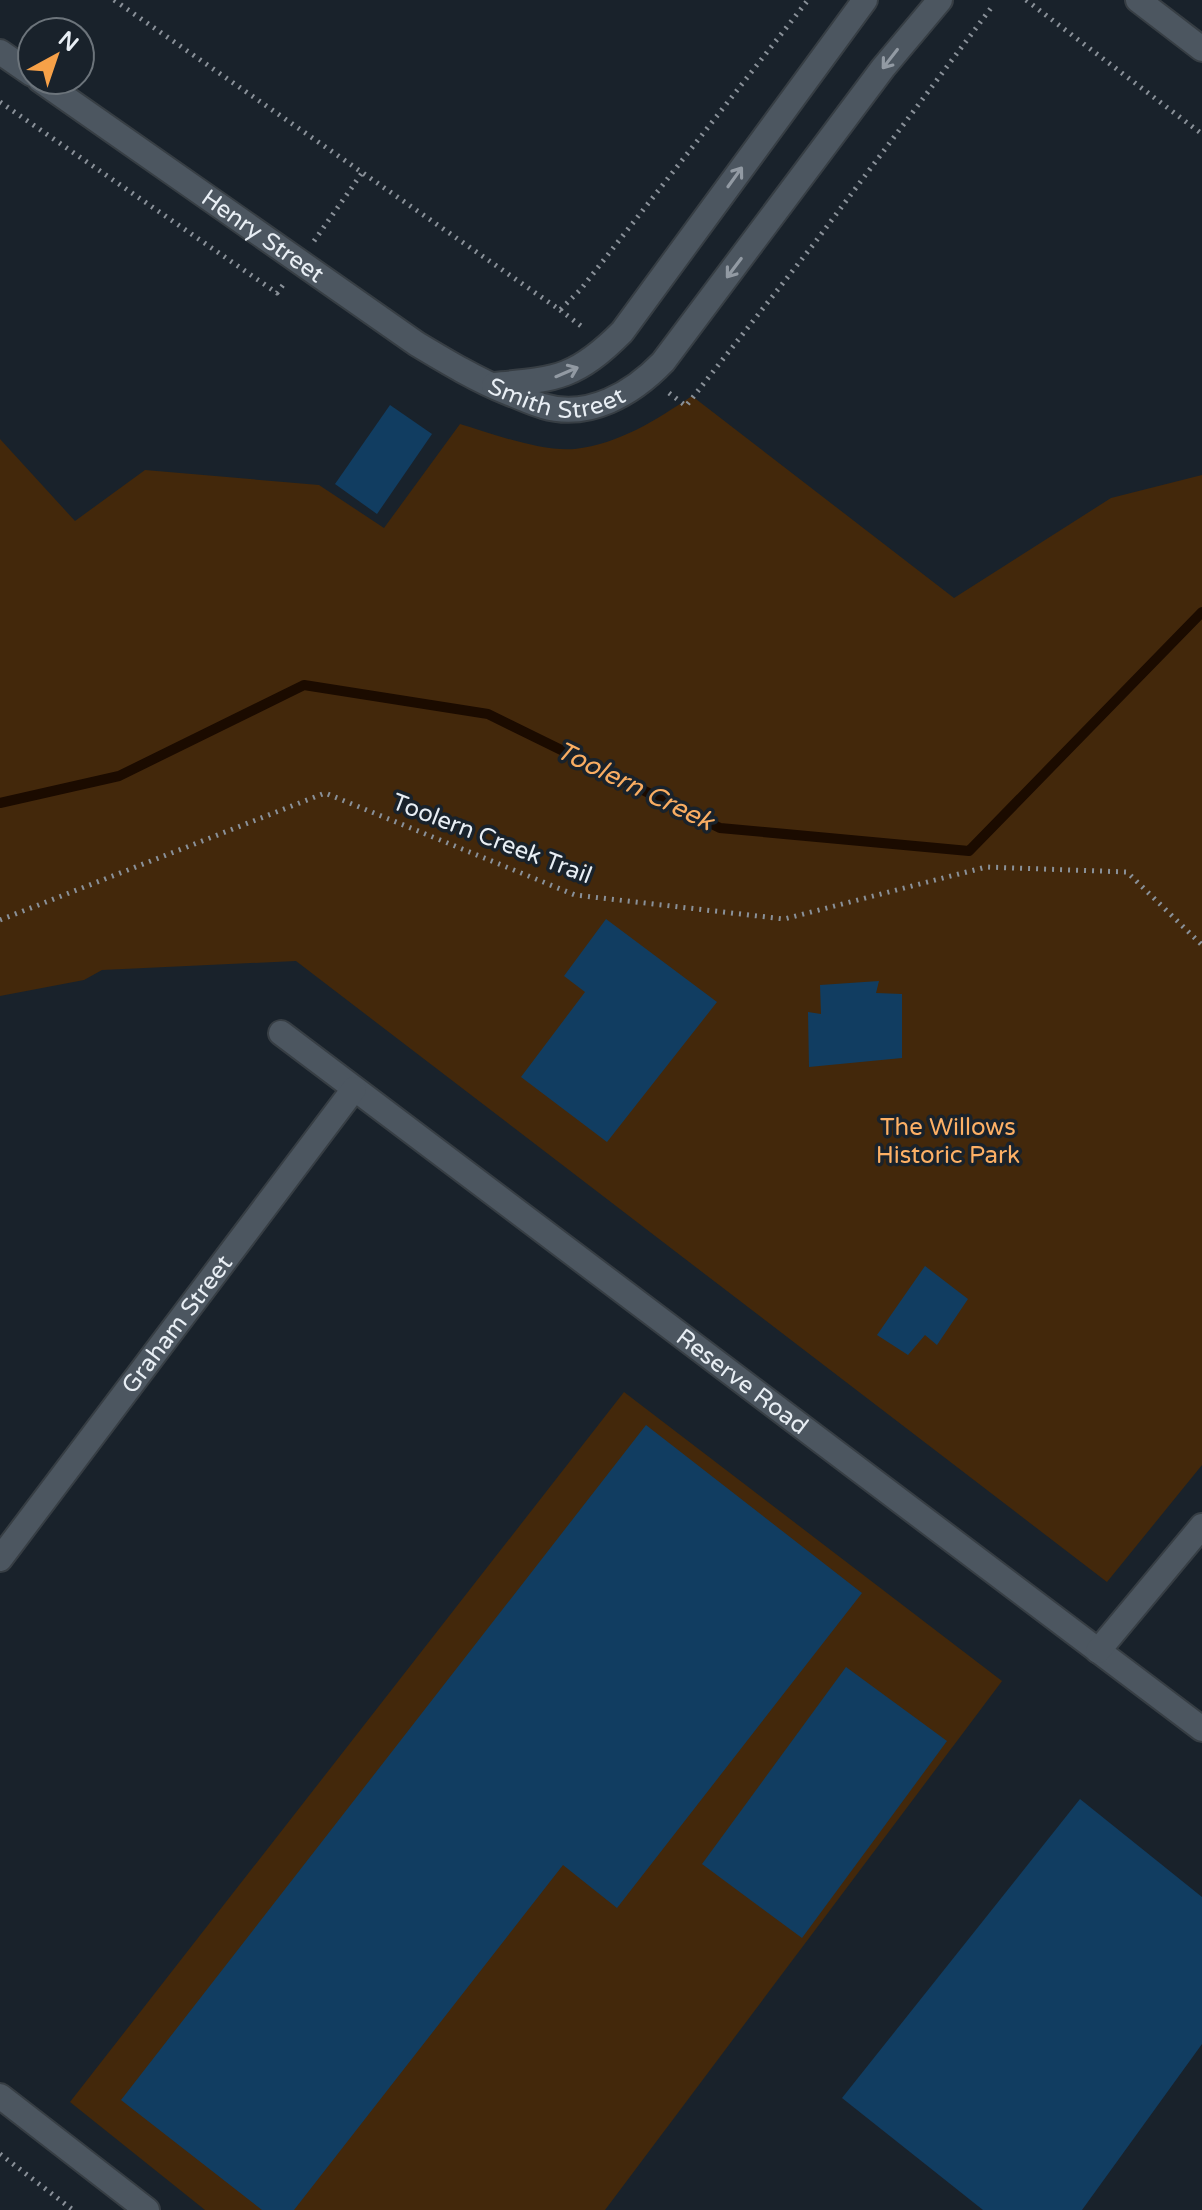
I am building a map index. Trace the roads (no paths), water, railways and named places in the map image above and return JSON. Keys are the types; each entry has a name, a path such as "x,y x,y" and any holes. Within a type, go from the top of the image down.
{"street":[{"name":"Smith Street","path":"491,385 550,379 571,373 622,332 865,0"},
{"name":"Smith Street","path":"491,385 546,407 572,410 625,395 648,377 663,362 883,68 940,0"},
{"path":"1138,0 1202,49"},
{"name":"Henry Street","path":"63,96 417,344 491,385"},
{"name":"Reserve Road","path":"281,1033 1202,1729"},
{"name":"Graham Street","path":"0,1559 354,1089"},
{"path":"1098,1651 1202,1526"},
{"path":"0,2096 147,2210"}],"waterway":[{"name":"Toolern Creek","path":"0,803 119,776 304,685 488,714 720,828 969,851 1202,612"}],"park label":[{"name":"The Willows Historic Park","path":"948,1141"}]}
